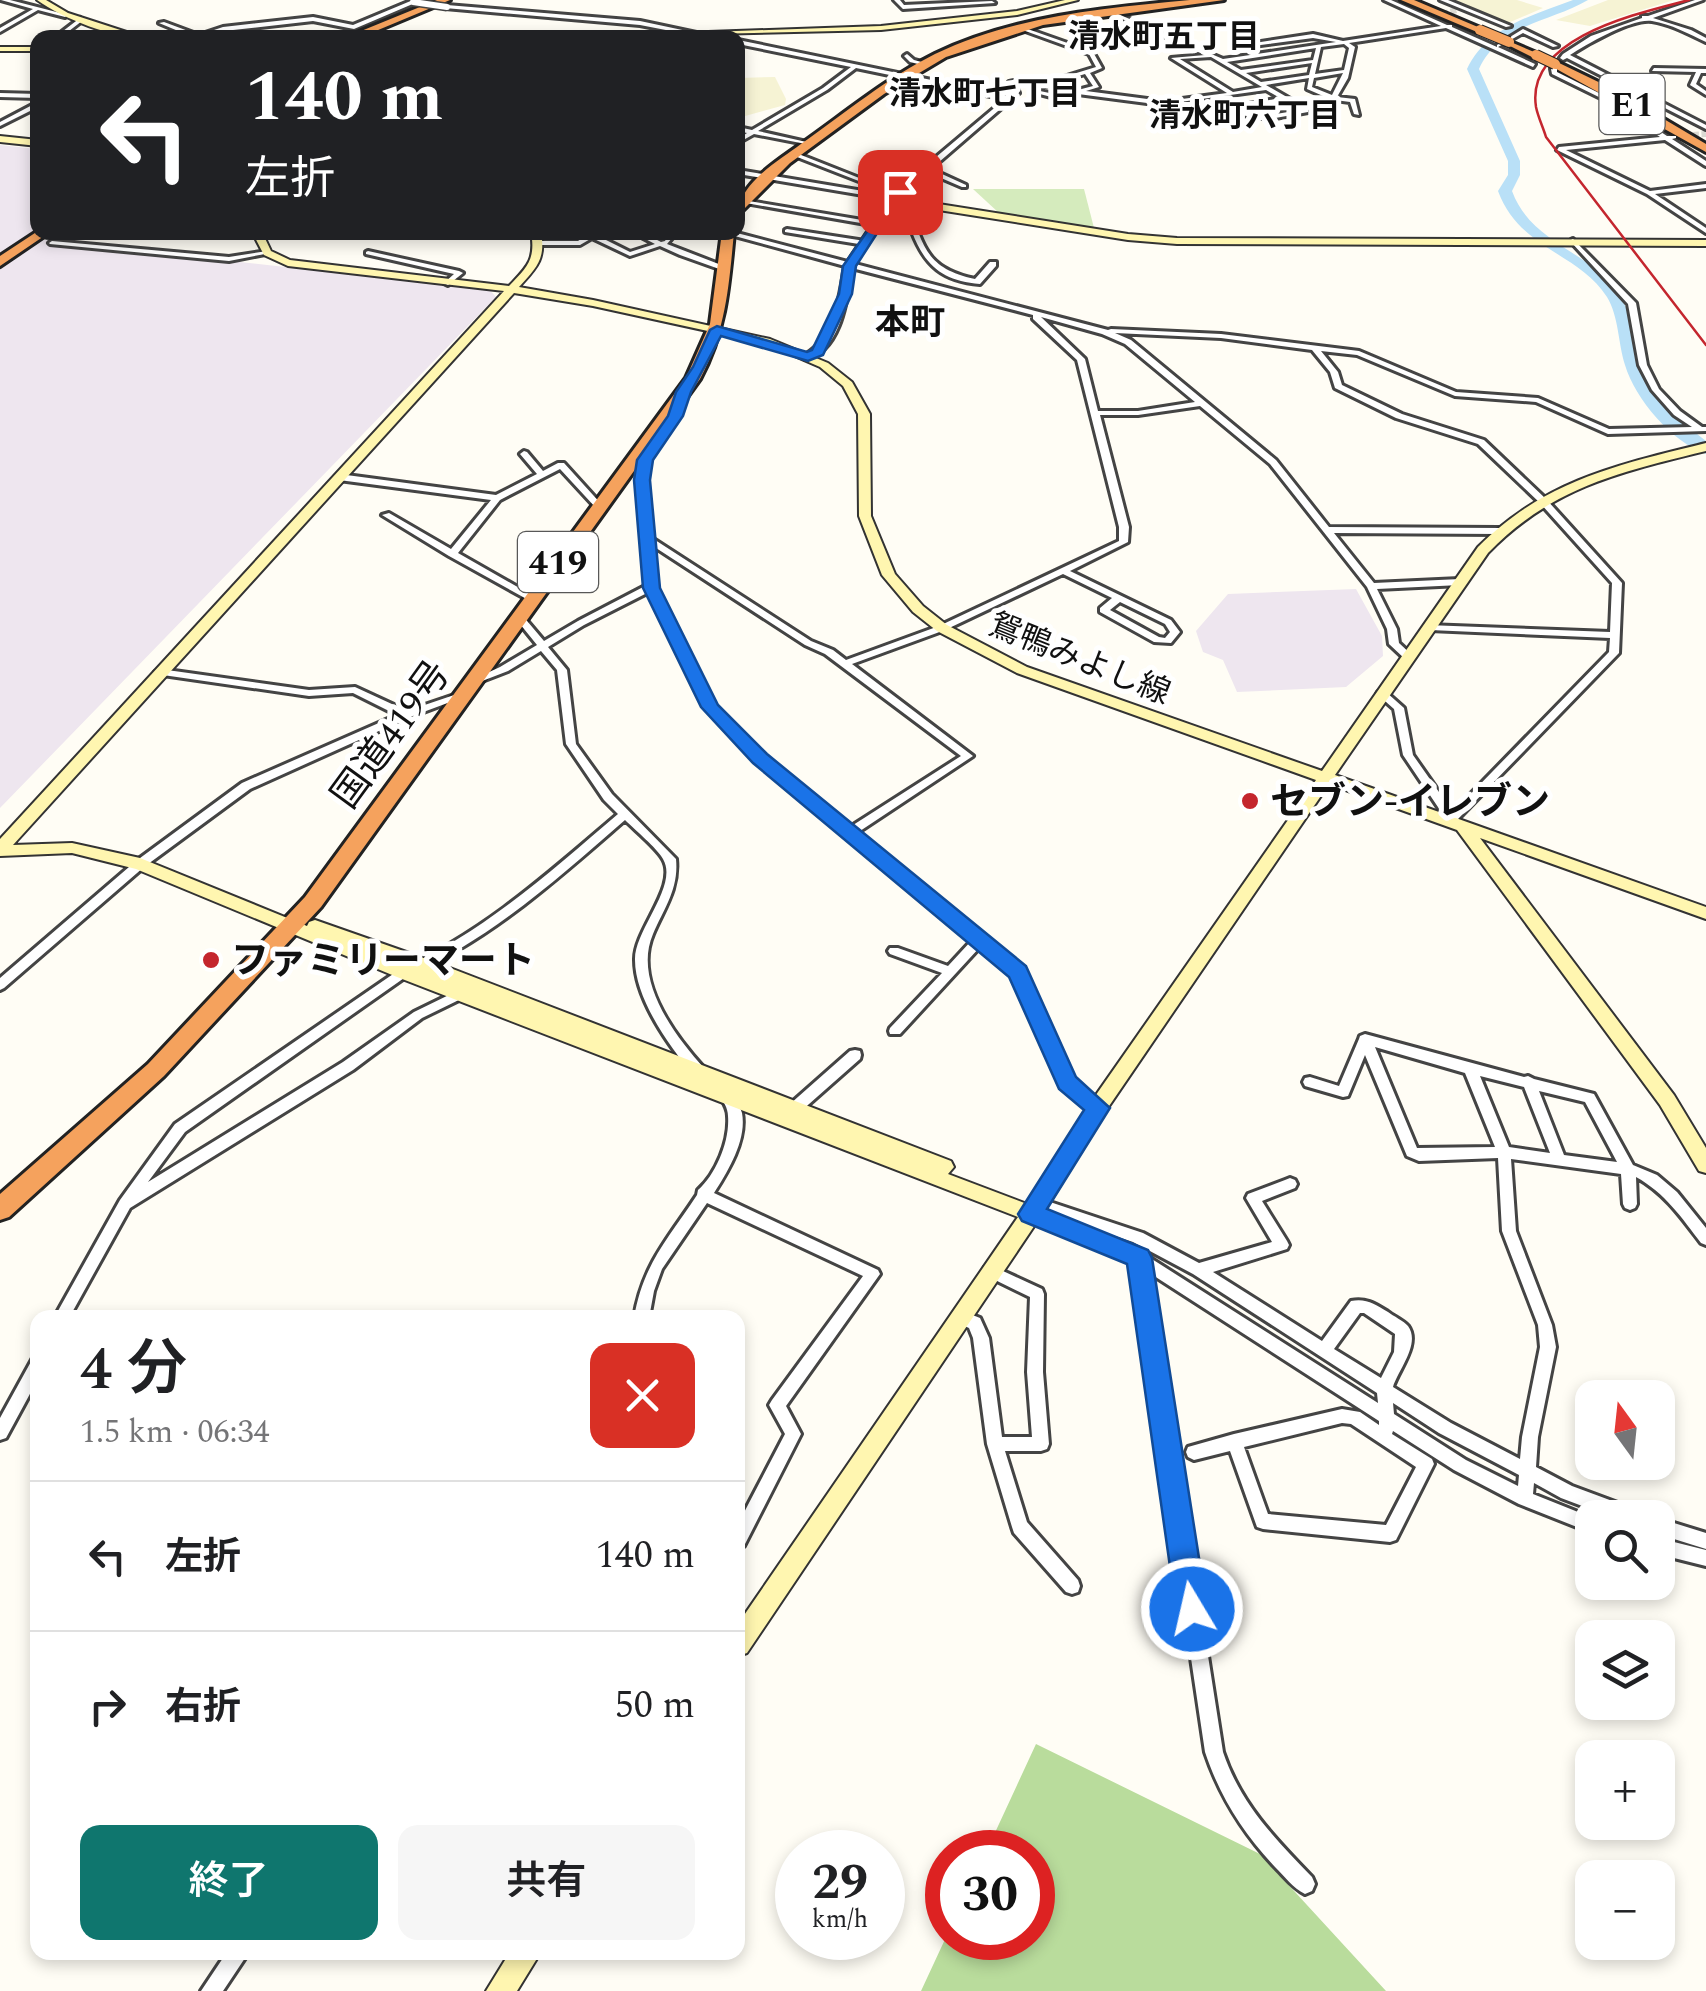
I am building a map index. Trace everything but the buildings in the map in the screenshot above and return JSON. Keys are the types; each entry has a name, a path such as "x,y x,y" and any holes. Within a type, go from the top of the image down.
{"highway":[{"path":"358,30 432,0"},
{"path":"389,30 465,0"},
{"path":"745,197 794,154 926,64 1038,24 1219,0"},
{"name":"E1","path":"1406,0 1484,35 1513,41 1537,57 1559,61 1706,140"},
{"name":"E1","path":"1420,0 1484,35"},
{"path":"365,30 412,7 446,4"},
{"name":"E1","path":"1559,61 1706,150"},
{"path":"0,262 44,240"},
{"name":"国道419号","path":"0,1208 156,1070 257,966 312,902 472,687 700,367 717,330 726,240"}],"street":[{"path":"2,0 39,4 114,30"},
{"path":"400,0 412,7"},
{"path":"897,0 903,7 992,4"},
{"path":"984,0 1038,24"},
{"path":"745,32 881,28 1020,15 1074,0"},
{"path":"745,34 901,29 1020,15 1084,0"},
{"path":"1387,0 1450,26 1484,35 1496,47 1537,57"},
{"path":"1442,0 1508,26 1484,35"},
{"path":"1702,1 1593,37 1559,61 1554,73 1611,100 1706,164"},
{"path":"0,30 39,4"},
{"path":"446,4 677,30"},
{"path":"219,30 314,19 354,27 412,7"},
{"path":"1108,12 1213,56 1316,116"},
{"path":"1644,18 1689,30 1706,40"},
{"path":"67,30 80,20"},
{"path":"162,23 181,30"},
{"path":"1223,62 1450,26"},
{"path":"1020,28 1090,53 1098,70 1036,87 1039,93 1070,100"},
{"path":"1496,47 1523,31 1555,46"},
{"path":"1248,46 1313,36 1352,47 1352,59 1333,98"},
{"path":"1237,40 1266,55"},
{"path":"745,44 1010,98"},
{"path":"1310,90 1319,48"},
{"path":"2,51 30,49"},
{"path":"907,56 926,64"},
{"path":"1213,56 1174,58 1232,94"},
{"path":"1559,61 1706,127"},
{"path":"1695,61 1704,71"},
{"path":"1242,72 1316,62"},
{"path":"745,136 854,67"},
{"path":"1654,70 1704,71"},
{"path":"1165,107 1346,71"},
{"path":"1704,71 1693,86 1706,93"},
{"path":"1059,97 1096,86 1087,73"},
{"path":"808,357 822,349 846,294 849,266 887,208 925,170 1017,92 1012,82"},
{"path":"1279,94 1310,90 1353,100 1357,114"},
{"path":"1078,92 1165,107 1270,117 1306,111"},
{"path":"0,96 30,96"},
{"path":"1298,106 1333,98"},
{"path":"1219,110 1287,100"},
{"path":"0,124 30,108"},
{"path":"745,130 808,144"},
{"path":"1670,137 1559,149 1649,192 1706,231"},
{"path":"0,139 30,142"},
{"path":"794,154 900,199 930,265 947,275 977,282 993,264"},
{"path":"925,170 964,186"},
{"path":"745,173 1163,240 1706,242"},
{"path":"1649,192 1706,186"},
{"path":"745,201 916,231"},
{"path":"788,231 864,242"},
{"path":"745,238 1105,332 1128,342 1273,462 1371,586 1392,629 1394,644 1614,635"},
{"path":"65,240 229,259 267,253 260,240"},
{"path":"0,850 512,289 536,261 538,240"},
{"path":"555,240 585,240"},
{"path":"606,240 630,254 665,240"},
{"path":"653,240 726,268"},
{"path":"1568,241 1632,303 1643,364 1656,390 1699,429"},
{"name":"鴛鴨みよし線","path":"267,253 281,261 309,267 512,289 717,330 808,357 840,377 857,397 864,414 865,516 878,556 905,596 942,628 1022,670 1706,913"},
{"path":"368,253 458,273 448,283"},
{"path":"843,664 942,628 1118,546 1126,536 1079,356 1036,314"},
{"path":"1105,332 1222,336 1359,353 1455,394 1538,400 1608,432 1699,429"},
{"path":"1314,348 1334,372 1338,386 1399,416 1481,442 1543,501 1613,574 1617,583 1614,653 1457,823"},
{"path":"683,392 675,416 645,460 642,480 652,587 710,707 760,758 1018,972 1067,1083 1098,1108"},
{"path":"1096,413 1138,412 1203,402"},
{"path":"745,1634 1035,1208 1098,1108 1499,530 1580,481 1706,447"},
{"path":"524,454 541,474"},
{"path":"452,554 497,498 561,465 599,506"},
{"path":"339,477 497,498"},
{"path":"386,516 532,598"},
{"path":"1326,530 1499,530"},
{"path":"648,540 843,664 968,756 850,832"},
{"path":"1064,571 1168,622 1175,632 1168,641 1157,640 1102,610 1119,598"},
{"path":"1371,586 1460,582"},
{"path":"0,985 140,864 246,786 472,687 652,587"},
{"path":"519,617 562,670 571,744 624,815 670,860 670,882 641,948 640,972 656,1009 694,1068 730,1097 735,1114 733,1147 656,1266 643,1310"},
{"path":"160,672 309,693 355,690 406,715"},
{"path":"1382,694 1399,708 1408,755 1667,1100 1706,1165"},
{"path":"66,1310 125,1204 180,1128 403,973 426,965 540,887 624,815"},
{"path":"0,850 72,848 140,864 403,973 730,1097 1035,1208 1138,1237 1198,1270 1445,1428 1588,1500"},
{"path":"290,925 314,925 426,965 795,1108 1035,1208 1139,1258 1460,1464 1525,1498 1575,1517"},
{"path":"895,1031 980,939"},
{"path":"894,951 950,971"},
{"path":"125,1204 348,1066 418,1015 462,994"},
{"path":"1365,1039 1589,1098 1628,1169 1630,1204"},
{"path":"1310,1082 1343,1092 1365,1039"},
{"path":"1365,1039 1412,1152 1504,1152 1640,1172 1664,1188 1706,1239"},
{"path":"795,1108 854,1054"},
{"path":"1470,1069 1504,1152 1509,1231 1544,1325 1548,1347 1530,1437 1525,1498"},
{"path":"1528,1081 1559,1158"},
{"path":"1198,1270 1282,1245 1253,1198 1290,1184"},
{"path":"703,1194 874,1274 778,1405 793,1434 745,1527"},
{"path":"1139,1258 1214,1752 1223,1784 1246,1824 1305,1884"},
{"path":"990,1272 1037,1294 1034,1372 1041,1444 994,1444"},
{"path":"1323,1350 1356,1306 1367,1308 1402,1330 1405,1336 1385,1388 1389,1417 1383,1437"},
{"path":"960,1316 975,1323 981,1338 994,1444 1020,1527 1072,1586"},
{"path":"0,1434 30,1378"},
{"path":"1194,1452 1234,1441 1342,1416 1354,1417 1426,1464 1390,1534 1263,1521 1234,1441"},
{"path":"1675,1531 1706,1541"},
{"path":"1675,1550 1706,1558"},
{"path":"211,1991 233,1960"},
{"path":"500,1991 521,1960"}],"shaded area":[{"path":"1450,0 1517,0 1543,8 1508,23"},
{"path":"1608,0 1674,0 1590,26 1556,20"},
{"path":"775,77 785,105 745,116 745,78"},
{"path":"0,145 30,148 30,240 490,290 496,297 0,808"},
{"path":"1356,589 1382,636 1383,656 1346,687 1237,692 1223,660 1203,652 1196,631 1228,594"}],"green space":[{"path":"973,189 1084,189 1094,228 999,213"},
{"path":"1036,1744 1260,1854 1386,1991 921,1991 935,1960 1055,1960 1055,1830 996,1830"}],"waterway":[{"path":"1583,0 1503,33 1479,55 1473,69 1514,161 1514,175 1505,191 1520,221 1591,273 1612,294 1643,388 1667,417 1706,449"}],"tunnel":[{"path":"1434,16 1457,10"},
{"path":"1615,99 1641,96"},
{"path":"1676,136 1706,134"}],"railway":[{"path":"1689,0 1616,21 1567,46 1548,63 1537,83 1536,107 1546,137 1706,345"}],"place":[{"name":"セブン-イレブン","path":"1250,801"},
{"name":"ファミリーマート","path":"211,960"}],"district":[{"name":"清水町五丁目","path":"1164,36"},
{"name":"清水町七丁目","path":"985,93"},
{"name":"清水町六丁目","path":"1245,115"},
{"name":"本町","path":"910,322"}],"route":[{"path":"900,192 896,198 899,202 887,208 849,266 846,294 822,349 808,357 770,342 717,330 683,392 675,416 645,460 642,480 652,588 710,707 760,758 1018,972 1067,1083 1098,1108 1031,1214 1118,1246 1139,1258 1192,1609"}]}
